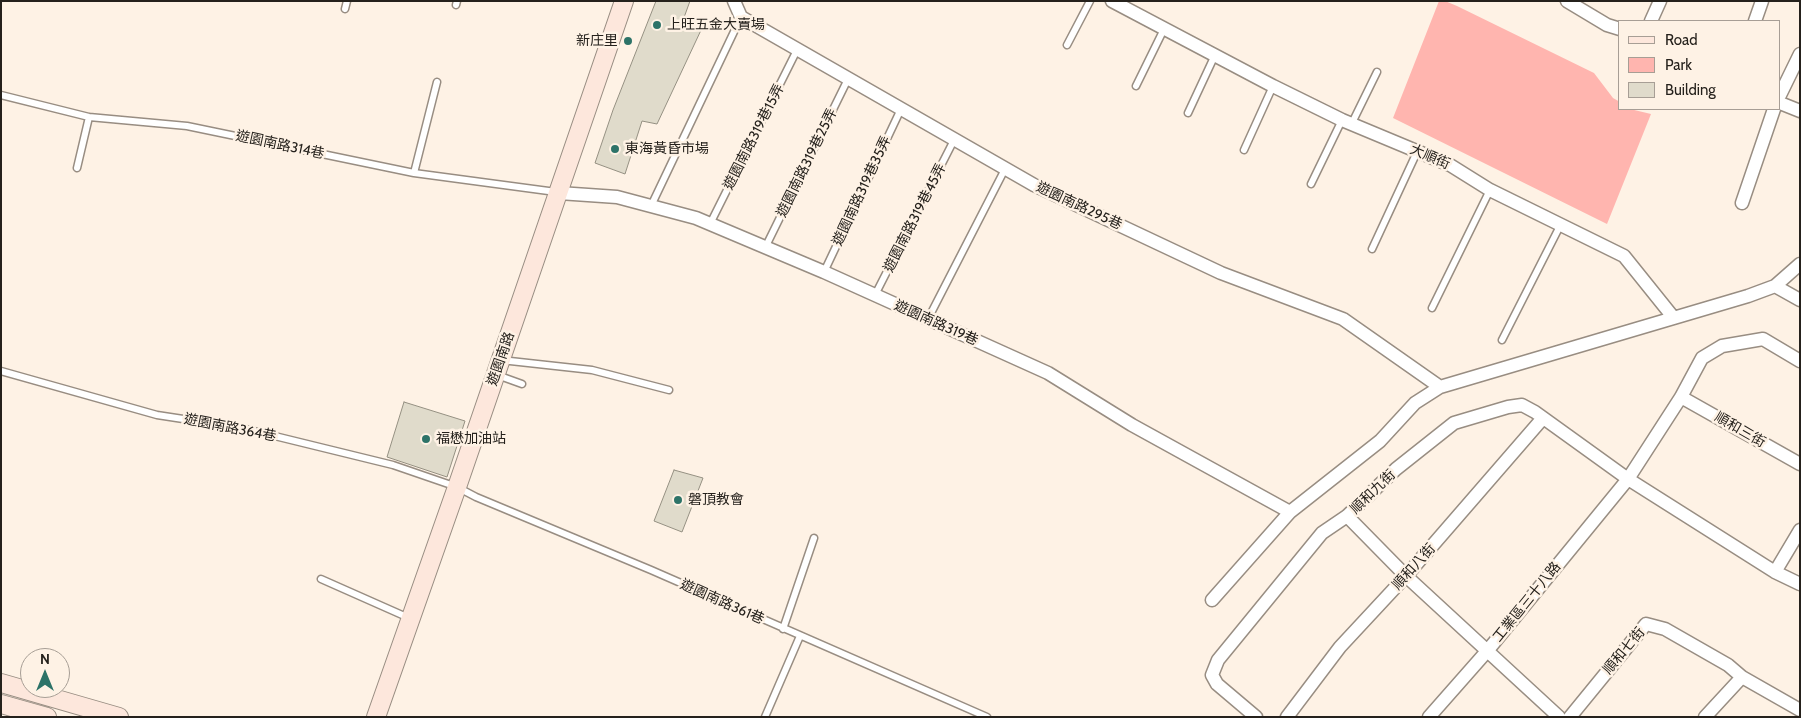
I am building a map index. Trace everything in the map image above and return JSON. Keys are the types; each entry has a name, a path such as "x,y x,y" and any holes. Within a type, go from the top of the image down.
{"street":[{"name":"遊園南路","path":"376,717 457,488 624,1"},
{"path":"734,1 741,17"},
{"name":"大順街","path":"1112,1 1272,86 1347,121 1450,165 1490,190 1624,256 1673,317"},
{"path":"1567,1 1607,25 1618,28"},
{"path":"1651,20 1660,1"},
{"path":"1755,20 1762,1"},
{"name":"遊園南路295巷","path":"741,17 1034,185 1221,272 1343,319 1440,387"},
{"path":"1781,93 1800,54"},
{"path":"1781,103 1800,111"},
{"path":"1742,204 1774,110"},
{"name":"遊園南路319巷","path":"559,192 617,197 696,218 824,272 1048,373 1132,425 1290,512"},
{"path":"1212,600 1290,512 1380,441 1416,403 1440,387 1748,296 1774,286 1800,264"},
{"path":"1774,286 1800,300"},
{"name":"工業區三十八路","path":"1559,717 1488,650 1628,479 1681,397 1702,358 1722,346 1763,339 1800,361"},
{"name":"順和三街","path":"1681,397 1800,464"},
{"name":"順和九街","path":"1256,717 1217,684 1212,676 1218,660 1322,533 1347,516 1396,469 1454,424 1508,407 1522,405 1536,412 1628,479"},
{"name":"順和八街","path":"1288,717 1340,647 1406,576 1543,418"},
{"path":"1628,479 1775,572 1800,584"},
{"path":"1347,516 1406,576 1488,650 1429,717"},
{"path":"1775,572 1800,530"},
{"name":"順和七街","path":"1570,717 1646,624 1665,629 1728,665 1742,677"},
{"path":"1705,717 1742,677 1794,711"},
{"path":"1,683 119,717"},
{"path":"1,704 47,717"}],"lane":[{"path":"345,9 347,1"},
{"path":"1067,45 1090,1"},
{"path":"651,206 741,17"},
{"path":"1136,86 1164,30"},
{"name":"遊園南路319巷15弄","path":"710,224 797,50"},
{"path":"1188,113 1216,55"},
{"path":"1311,184 1377,72"},
{"name":"遊園南路319巷25弄","path":"765,248 848,79"},
{"path":"414,173 438,82"},
{"path":"1244,150 1272,86"},
{"name":"遊園南路314巷","path":"1,95 89,117 187,126 414,173 559,192"},
{"name":"遊園南路319巷35弄","path":"824,272 901,109"},
{"path":"77,168 89,117"},
{"name":"遊園南路319巷45弄","path":"875,295 954,140"},
{"path":"1372,249 1418,152"},
{"path":"928,319 1005,169"},
{"path":"1432,308 1490,190"},
{"path":"1502,340 1561,224"},
{"path":"498,368 522,384"},
{"path":"498,368 592,370 669,390"},
{"name":"遊園南路364巷","path":"1,371 157,414 242,428 393,465 457,488"},
{"name":"遊園南路361巷","path":"457,488 651,570 987,717"},
{"path":"784,629 814,538"},
{"path":"321,579 410,619"},
{"path":"766,717 800,636"}],"green space":[{"path":"1439,1 1445,1 1457,6 1594,73 1613,98 1618,101 1618,110 1634,110 1651,114 1607,224 1393,118"}],"building":[{"path":"656,1 690,1 682,23 702,28 657,124 642,121 625,174 595,163 613,110"},
{"name":"福懋加油站","path":"404,402 465,421 447,477 387,457"},
{"name":"磐頂教會","path":"674,470 703,478 682,532 654,521"}],"place":[{"name":"上旺五金大賣場","path":"657,25"},
{"name":"新庄里","path":"628,41"},
{"name":"東海黃昏市場","path":"615,149"},
{"name":"福懋加油站","path":"426,439"},
{"name":"磐頂教會","path":"678,500"}]}
